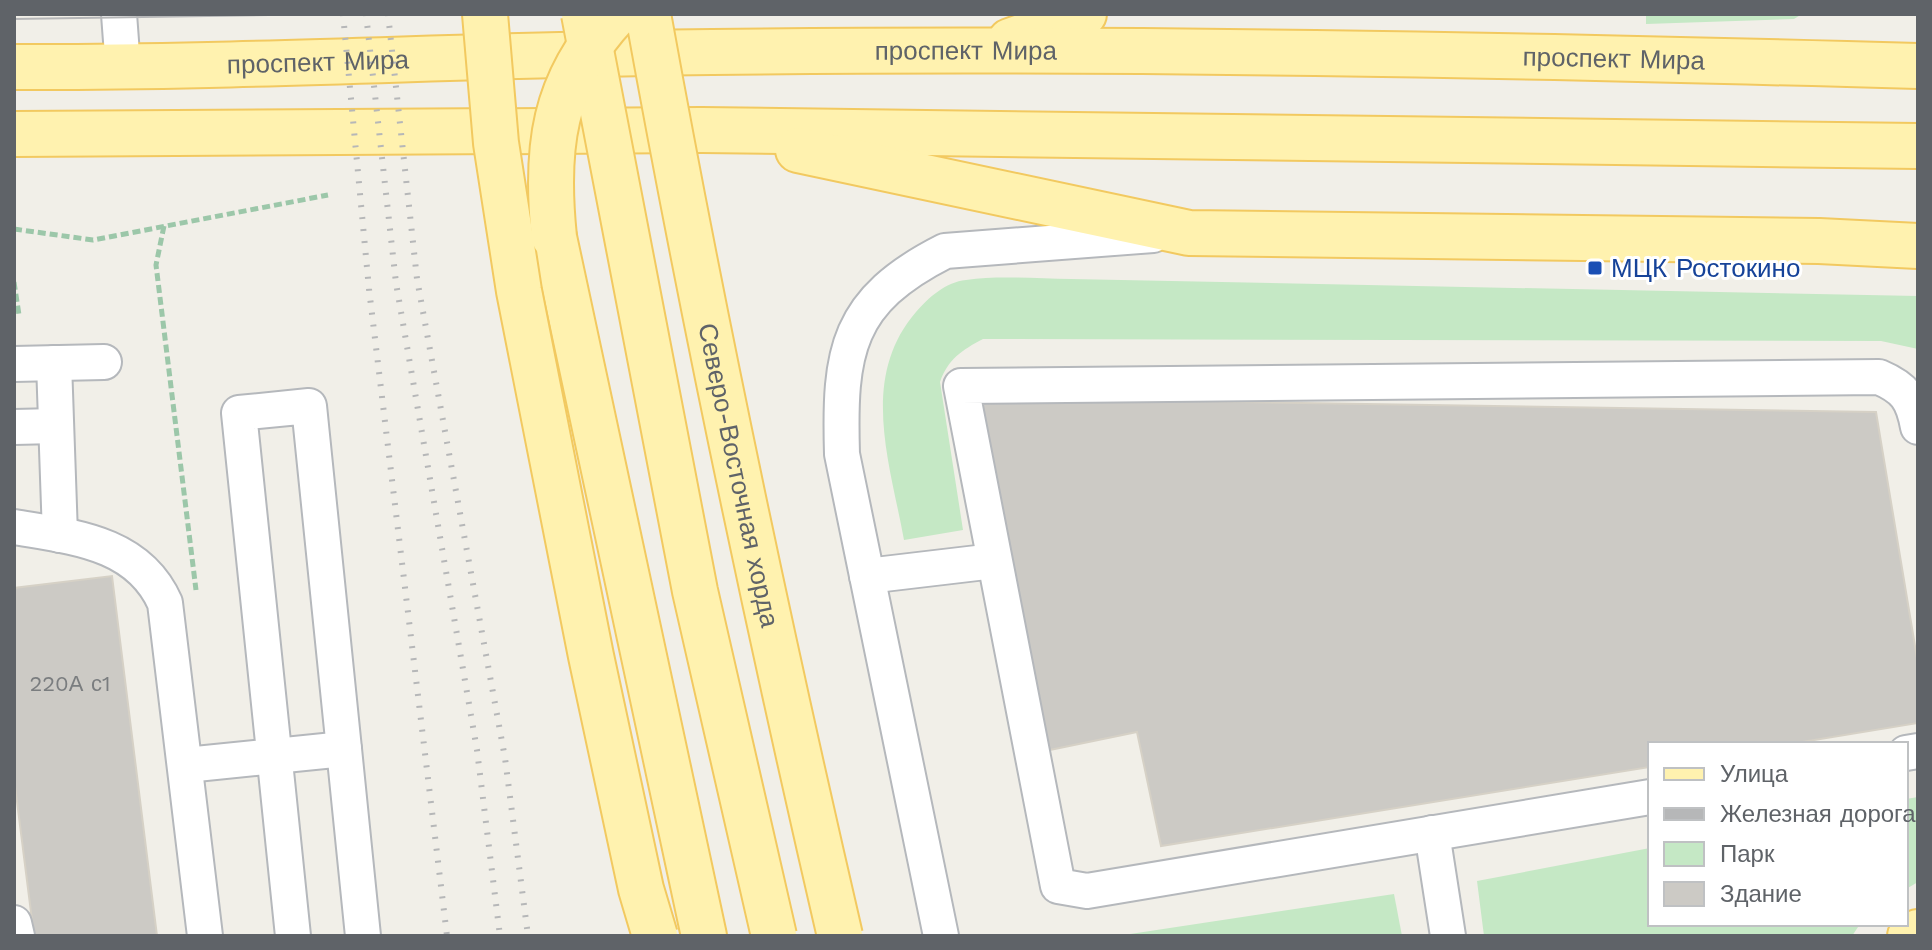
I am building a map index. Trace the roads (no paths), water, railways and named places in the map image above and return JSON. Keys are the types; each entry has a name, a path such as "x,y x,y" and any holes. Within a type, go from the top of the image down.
{"main road":[{"path":"485,14 496,143 519,291 591,656 641,889 655,936"},
{"path":"584,14 695,591 774,936"},
{"path":"616,14 600,31 573,75 554,130 548,179 554,237 704,936"},
{"name":"Северо-Восточная хорда","path":"648,14 693,262 761,598 840,936"},
{"path":"969,53 1084,14"},
{"name":"проспект Мира","path":"14,67 123,68 712,52 1499,56 1918,66"},
{"path":"14,134 702,130 1918,146"},
{"path":"702,130 1189,233 1804,240 1918,246"},
{"path":"1910,936 1918,932"}],"street":[{"path":"119,14 123,68"},
{"path":"941,936 842,454 840,403 847,347 859,319 901,279 945,251 1189,233"},
{"path":"14,364 104,362"},
{"path":"54,363 60,535"},
{"path":"1648,797 1087,891 1058,886 961,386 1879,377 1900,386 1914,404 1918,427"},
{"path":"554,404 663,936"},
{"path":"293,936 239,413 309,406 363,936"},
{"path":"14,427 56,426"},
{"path":"14,527 60,535 124,555 145,570 165,603 205,936"},
{"path":"867,576 994,561"},
{"path":"186,765 344,749"},
{"path":"1432,833 1448,936"},
{"path":"14,923 17,936"}],"tram line":[{"path":"14,19 327,14"}],"railway":[{"path":"343,14 369,289 447,936"},
{"path":"366,14 396,283 477,750 500,936"},
{"path":"388,14 417,279 505,758 528,936"}],"place":[{"name":"МЦК Ростокино","path":"1595,268"}]}
